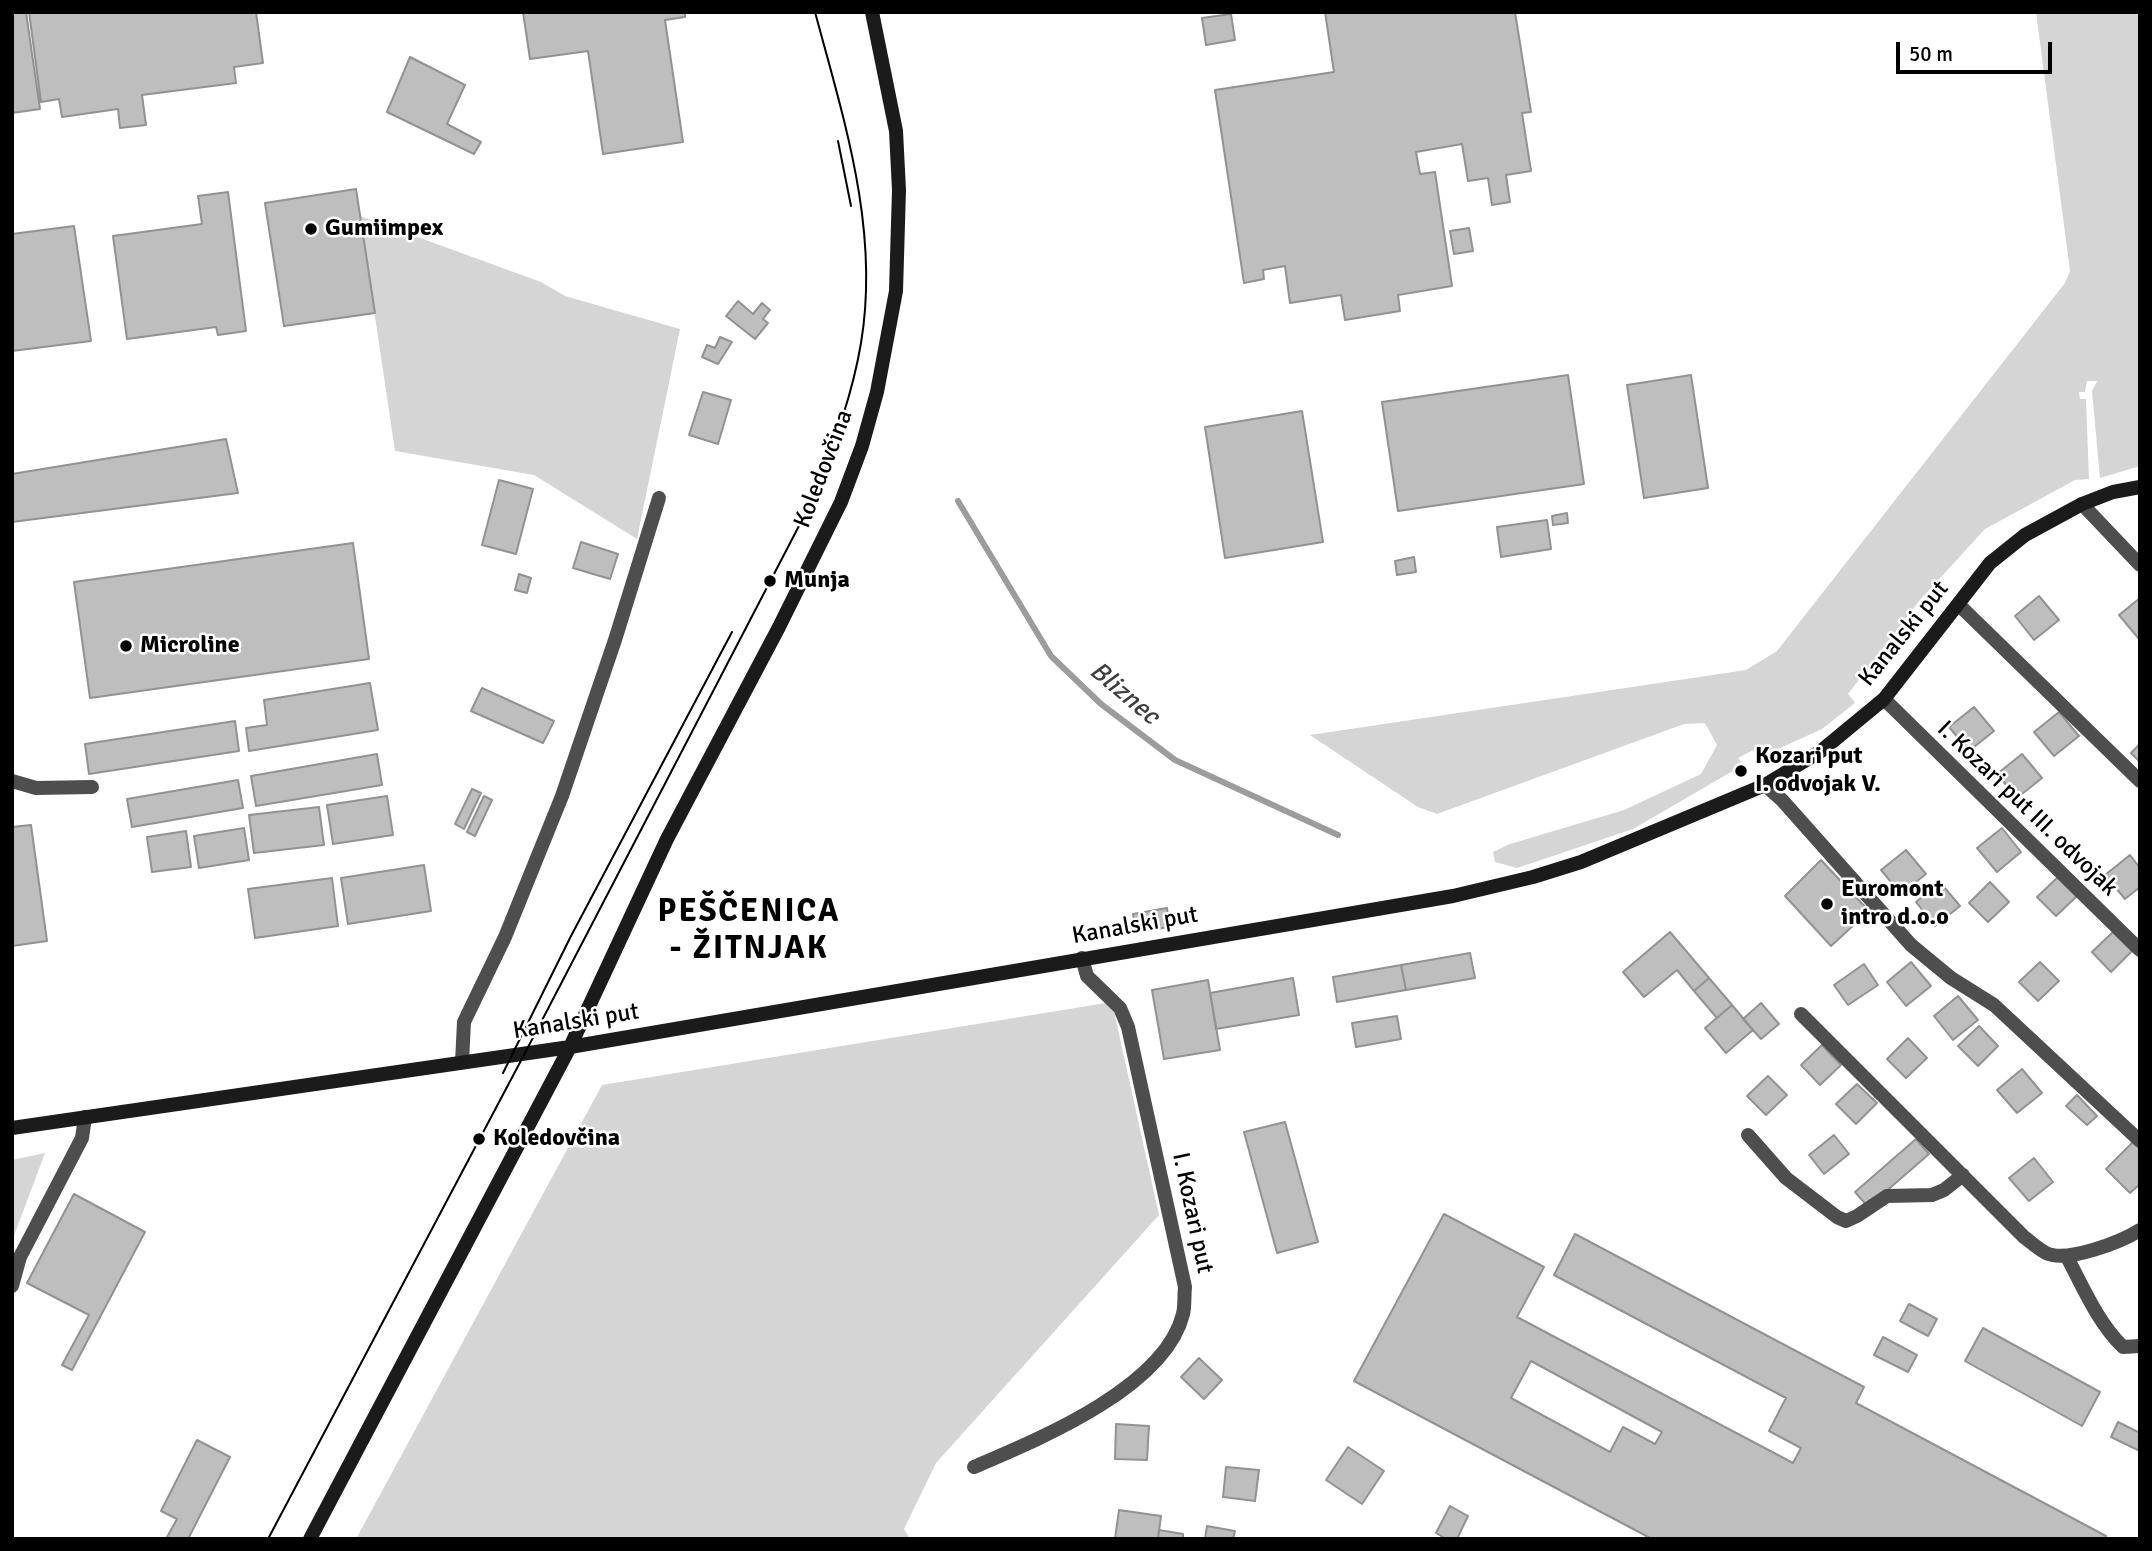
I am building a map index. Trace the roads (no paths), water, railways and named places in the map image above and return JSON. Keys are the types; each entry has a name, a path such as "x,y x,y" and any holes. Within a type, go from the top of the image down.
{"street":[{"name":"Koledovčina","path":"310,1539 570,1047 667,839 779,627 841,502 862,446 887,346 897,291 899,190 896,131 872,12"},
{"name":"Kanalski put","path":"12,1128 570,1047 1452,895 1533,877 1581,862 1765,786 1821,751 1884,699 1990,563 2025,535 2082,504 2113,492 2140,487"},
{"path":"462,1062 464,1022 505,937 562,796 615,640 659,498"},
{"path":"2082,504 2140,565"},
{"path":"1959,605 2140,781"},
{"name":"I. Kozari put III. odvojak","path":"1884,699 2140,950"},
{"path":"12,782 36,788 92,787"},
{"path":"1765,786 1782,800 1911,945 1951,978 1994,1004 2140,1141"},
{"name":"I. Kozari put","path":"974,1467 1058,1431 1118,1392 1152,1366 1174,1335 1183,1314 1185,1287 1128,1027 1120,1008 1087,976 1082,958"},
{"path":"1801,1014 2024,1237 2047,1254 2067,1257 2130,1237 2140,1230"},
{"path":"12,1286 20,1256 82,1138 85,1117"},
{"path":"1748,1135 1786,1178 1846,1221 1887,1196 1932,1195 1944,1190 1964,1175"},
{"path":"2067,1257 2090,1301 2116,1340 2123,1347 2140,1346"}],"waterway":[{"name":"Bliznec","path":"958,501 1051,656 1101,704 1175,760 1338,835"}],"tram line":[{"path":"268,1539 814,497 828,459 847,402 861,343 866,301 866,259 856,176 815,12"},
{"path":"838,141 851,206"},
{"path":"503,1073 571,936 732,632"}],"place":[{"name":"Gumiimpex","path":"311,229"},
{"name":"Munja","path":"770,581"},
{"name":"Microline","path":"126,646"},
{"name":"Kozari put I. odvojak V.","path":"1741,771"},
{"name":"Euromont intro d.o.o","path":"1827,904"},
{"name":"Koledovčina","path":"479,1139"}],"district":[{"name":"PEŠČENICA - ŽITNJAK","path":"749,932"}]}
